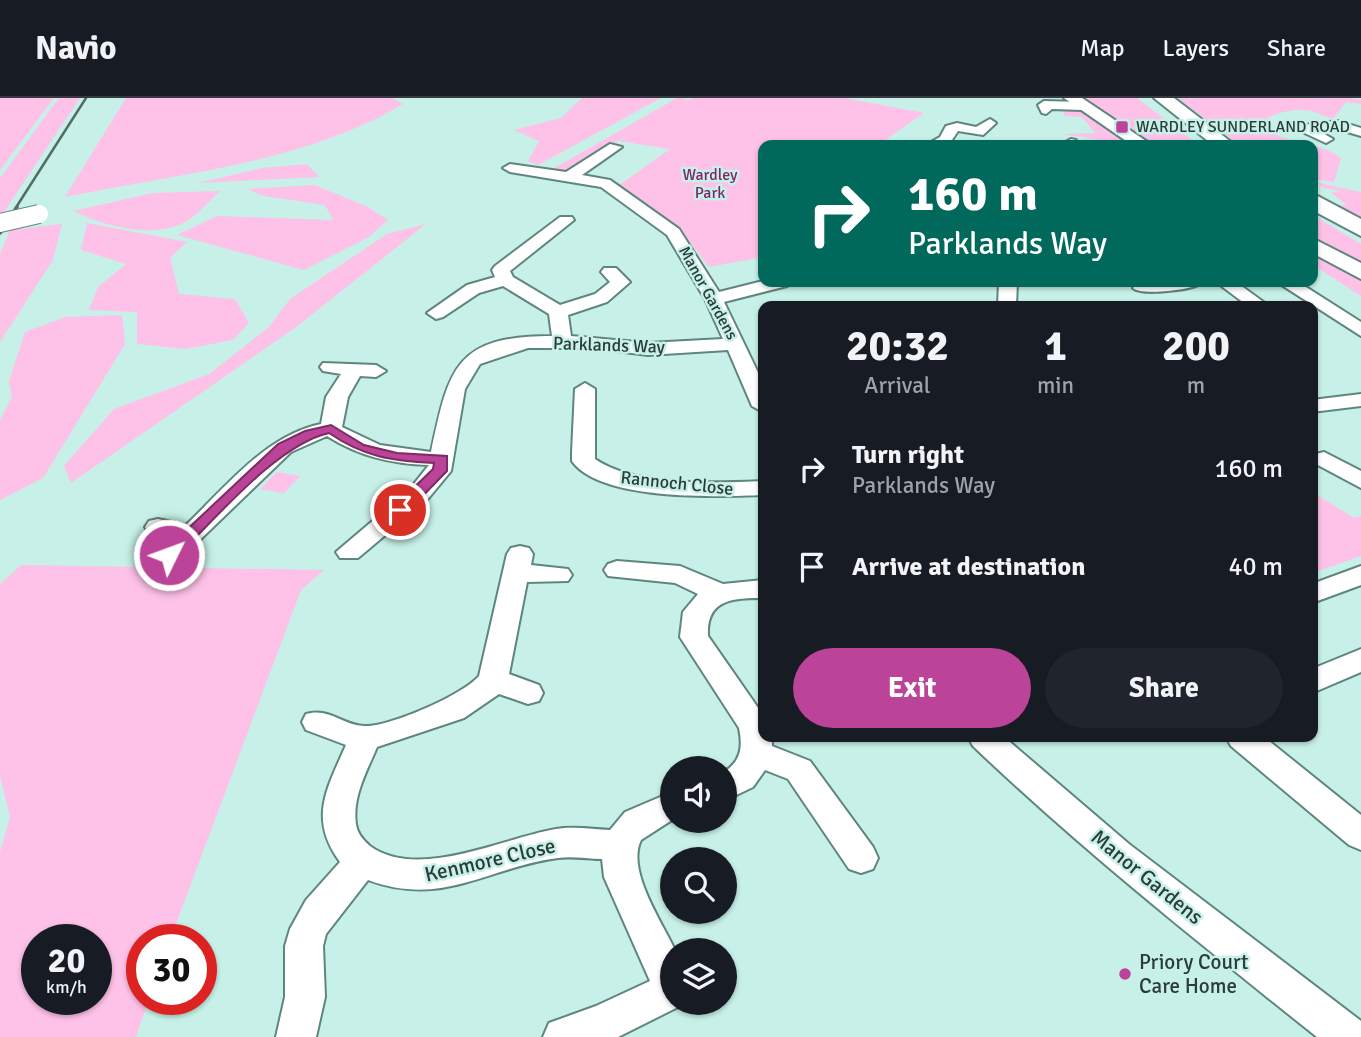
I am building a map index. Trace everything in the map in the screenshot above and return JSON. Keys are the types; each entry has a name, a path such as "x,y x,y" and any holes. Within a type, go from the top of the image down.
{"highway":[{"path":"1150,98 1205,140"},
{"path":"1163,98 1218,140"},
{"path":"1318,204 1361,229"},
{"path":"1318,213 1361,238"}],"main road":[{"path":"1077,102 1135,140"},
{"path":"1318,247 1361,272"}],"street":[{"path":"1046,110 1044,106 1077,102"},
{"path":"946,140 951,129 957,127 978,132 990,123"},
{"path":"1326,139 1303,129 1338,125 1361,132"},
{"path":"562,176 615,147"},
{"name":"Manor Gardens","path":"516,169 605,183 673,232 714,299 758,395"},
{"path":"0,223 39,214"},
{"path":"559,230 501,270 505,281 558,312 601,298 623,279"},
{"path":"436,313 472,289 505,281"},
{"path":"714,299 761,287"},
{"path":"1142,288 1151,287"},
{"path":"1232,287 1253,301"},
{"path":"1294,287 1316,301"},
{"path":"1318,302 1361,330"},
{"path":"558,312 562,342"},
{"name":"Parklands Way","path":"349,552 418,495 439,471 454,389 472,360 507,346 562,342 591,342 648,349 736,344"},
{"path":"330,367 365,370 337,397 331,429"},
{"name":"Rannoch Close","path":"585,389 588,409 582,448 584,461 595,469 616,479 735,491 758,489"},
{"path":"1318,405 1361,400"},
{"path":"169,555 283,447 310,433 331,429 360,448 397,457 442,459"},
{"path":"1324,459 1361,481"},
{"path":"158,527 192,534"},
{"path":"317,722 365,739 466,705 488,690 493,680 518,564 559,575"},
{"path":"617,570 680,575 719,593"},
{"path":"1318,592 1356,582"},
{"path":"737,781 744,777 752,766 757,752 754,726 694,637 695,614 702,604 719,593 744,588 758,589"},
{"path":"1318,679 1361,660"},
{"path":"493,680 528,693"},
{"path":"296,1037 305,997 304,946 309,929 319,912 363,861 343,838 339,807 365,739"},
{"name":"Manor Gardens","path":"989,742 1023,775 1133,868 1349,1037"},
{"path":"1248,742 1361,835"},
{"path":"757,752 799,770 861,858"},
{"path":"660,811 633,823 621,845 618,862 622,877 660,961"},
{"name":"Kenmore Close","path":"363,861 378,870 410,878 429,876 559,843 621,845"},
{"path":"563,1037 602,1024 660,994"}],"green space":[{"path":"0,98 54,98 0,170"},
{"path":"59,98 80,98 0,218 0,178"},
{"path":"126,98 392,98 403,104 365,124 282,153 195,173 65,197"},
{"path":"582,98 661,98 538,165 528,161 539,141 514,130 561,118"},
{"name":"Wardley Park","path":"677,98 686,98 684,101 695,98 845,98 924,113 885,140 758,140 758,258 709,267 678,227 618,186 670,149 619,141 642,126 567,173 551,170"},
{"path":"1081,98 1137,98 1192,140 1146,140"},
{"path":"1178,98 1361,100 1361,104 1346,102 1334,118 1299,110 1279,113 1262,122 1275,134 1292,140 1233,140"},
{"path":"1060,107 1083,111 1126,140 1101,140 1062,134 1095,133 1082,117 1065,116"},
{"path":"1318,147 1341,158 1334,182 1318,180"},
{"path":"307,164 319,177 198,183 262,168"},
{"path":"1318,183 1361,192 1361,220 1318,197 1347,205 1331,193 1341,191 1323,188"},
{"path":"315,185 368,207 388,220 369,237 304,270 177,235 217,216 333,220 325,205 264,196 247,189"},
{"path":"220,191 188,220 170,228 156,230 112,225 73,211 153,193"},
{"path":"1318,218 1361,244 1361,264 1318,240"},
{"path":"87,223 187,242 170,258 179,294 235,299 249,323 233,340 185,349 137,344 137,312 89,310 98,287 126,264 81,250"},
{"path":"62,224 53,260 0,342 0,254 10,230"},
{"path":"426,224 295,328 71,483 64,466 114,409 209,374 269,327 290,299 387,234"},
{"path":"1318,254 1361,278 1361,296 1318,268"},
{"path":"122,315 125,344 43,478 0,500 0,420 12,397 9,381 25,332 65,317"},
{"path":"277,472 300,476 284,493 260,489"},
{"path":"1318,496 1354,518 1361,516 1361,556 1318,571"},
{"path":"21,565 324,570 301,590 176,924 126,924 126,1015 144,1015 136,1037 0,1037 0,852 10,817 0,776 0,584"}],"railway":[{"path":"15,209 86,98"},
{"path":"0,233 17,207"}],"place":[{"name":"WARDLEY SUNDERLAND ROAD","path":"1122,127"},
{"name":"Priory Court Care Home","path":"1125,974"}],"route":[{"path":"169,555 283,447 310,433 331,429 360,448 397,457 442,459 439,471 418,495 400,510"}]}
